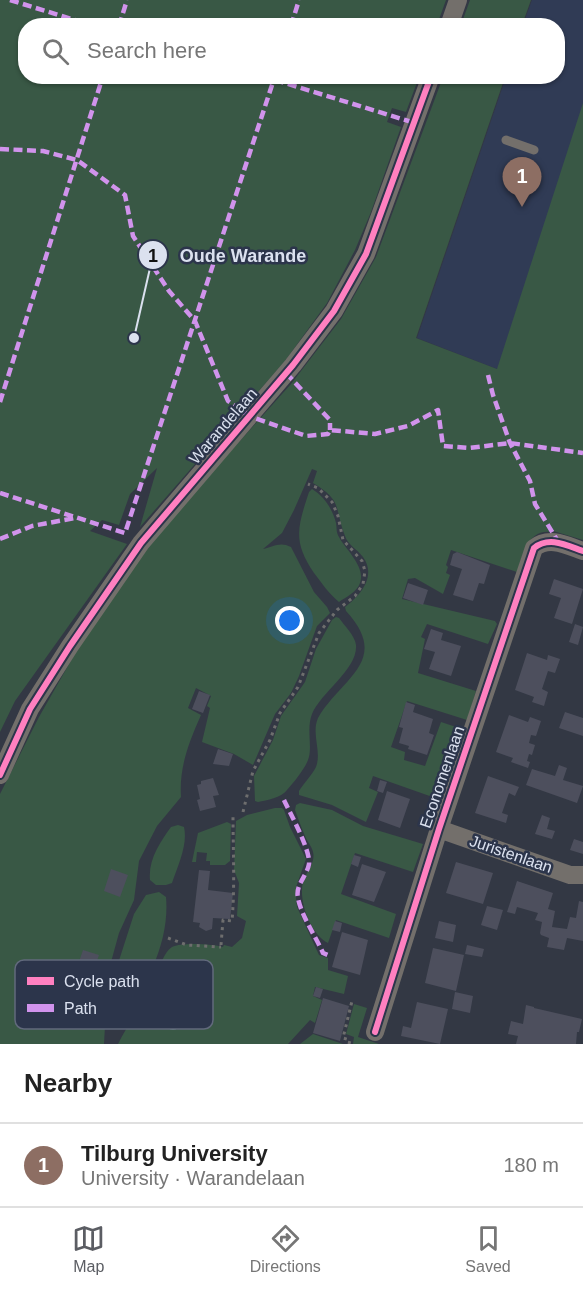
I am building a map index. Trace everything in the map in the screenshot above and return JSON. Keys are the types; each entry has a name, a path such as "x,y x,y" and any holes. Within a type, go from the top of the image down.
{"street":[{"path":"452,18 458,0"},
{"name":"Warandelaan","path":"0,775 30,709 141,543 293,365 334,311 366,254 428,84"},
{"name":"Economenlaan","path":"375,1032 439,829 534,548 549,542 583,551"},
{"name":"Juristenlaan","path":"439,829 570,875 583,875"}],"lane":[{"path":"506,140 534,150"}],"path":[{"path":"243,812 253,771 270,740 280,713 298,687 319,633 337,610 354,596 363,584 365,572 362,561 343,540 338,516 332,502 323,492 308,484"},
{"path":"168,938 187,945 221,946 223,920 232,921 235,887 233,815"},
{"path":"349,1044 350,1040 343,1038 352,1001"}],"shaded area":[{"path":"532,0 583,0 583,415 497,369 417,338 504,84 565,84 565,18 526,18"}],"green space":[{"path":"0,0 446,0 440,18 18,18 18,84 416,84 406,112 392,108 387,122 401,127 371,212 355,250 327,303 285,361 140,527 157,468 130,494 119,525 102,520 90,531 127,544 15,701 0,732"},
{"path":"470,0 531,0 525,18 464,18"},
{"path":"440,84 503,84 416,338 497,369 583,103 583,540 550,530 551,532 537,534 528,544 517,572 451,550 446,565 448,567 446,573 450,575 443,594 415,578 408,579 402,599 495,621 497,624 488,644 427,624 421,637 425,639 418,673 476,691 467,720 407,701 391,747 405,752 404,760 425,766 441,722 465,730 441,800 373,776 369,788 378,792 366,822 332,805 299,795 299,791 318,761 316,724 318,718 358,668 363,656 364,643 359,628 345,607 365,585 368,571 363,557 346,539 333,500 323,489 313,483 317,471 312,469 282,533 263,549 280,544 291,547 314,592 330,613 317,626 299,676 291,693 275,714 253,765 234,754 202,742 210,708 207,706 211,696 196,688 188,708 201,715 186,755 181,797 157,826 139,861 134,900 119,933 112,960 15,960 15,1029 105,1029 104,1044 0,1044 0,794 39,717 81,643 140,558 176,512 291,384 341,319 376,257"},
{"path":"312,489 324,499 330,508 335,518 338,535 360,571 359,586 339,602 328,592 302,552 300,524 309,492"},
{"path":"336,617 352,634 356,645 355,654 345,672 323,697 312,714 310,750 301,772 281,795 255,801 254,776 273,740 281,716 305,682 316,649 332,620"},
{"path":"300,803 332,810 363,826 423,844 413,872 355,853 341,894 396,914 389,938 336,920 328,943 316,933 307,917 302,898 303,882 314,856 295,810 296,805"},
{"path":"275,808 284,810 306,859 296,887 297,907 319,955 328,958 328,970 348,976 344,994 315,987 313,996 322,1000 315,1023 310,1020 288,1044 118,1044 127,1029 213,1029 213,960 163,960 169,949 177,945 205,944 232,947 242,938 246,921 237,916 239,883 234,870 236,821 247,815"},
{"path":"227,822 231,824 230,861 225,865 210,865 210,861 206,861 207,853 197,852 196,862 192,862 198,833"},
{"path":"178,825 184,827 185,841 172,883 156,885 150,880 153,858 171,827"},
{"path":"159,892 166,897 164,931 156,960 119,960 134,914 146,895"},
{"path":"354,1004 367,1008 358,1037 379,1044 353,1044 354,1037 346,1034"},
{"path":"313,1034 343,1044 300,1044"}],"building":[{"path":"457,552 490,565 484,584 479,583 473,601 453,595 462,569 450,565 453,554"},
{"path":"554,579 583,589 572,624 554,618 561,598 549,594"},
{"path":"408,583 428,590 423,605 403,598"},
{"path":"575,624 583,627 578,645 569,642"},
{"path":"431,629 443,633 441,640 461,646 451,676 429,669 435,652 424,649"},
{"path":"527,653 547,660 548,655 560,659 555,673 548,671 542,689 548,692 544,706 532,702 534,697 515,690"},
{"path":"199,691 210,695 203,713 192,709"},
{"path":"406,702 415,705 413,712 433,719 429,733 434,735 427,755 408,749 409,746 399,743 403,728 399,727"},
{"path":"565,712 583,718 583,736 559,728"},
{"path":"509,715 528,722 530,717 541,721 536,736 531,735 529,743 535,745 532,755 529,754 528,768 511,762 513,758 496,752"},
{"path":"218,749 233,754 229,766 213,764"},
{"path":"559,765 567,768 563,780 583,786 577,803 526,785 532,769 555,776"},
{"path":"488,776 519,787 515,796 509,793 502,813 508,815 506,823 475,813"},
{"path":"213,778 219,795 213,796 216,807 200,811 197,785 201,784 201,781"},
{"path":"380,780 387,782 383,793 377,791"},
{"path":"387,791 410,799 400,828 378,820"},
{"path":"542,815 550,818 547,829 555,831 552,839 535,834"},
{"path":"574,839 583,842 583,854 570,850"},
{"path":"354,855 361,857 358,867 351,864"},
{"path":"456,862 493,873 483,904 446,893"},
{"path":"362,864 386,872 374,902 352,895"},
{"path":"111,869 128,875 120,897 104,891"},
{"path":"199,870 210,871 208,890 233,893 230,919 213,918 212,929 206,931 199,927 200,923 193,922"},
{"path":"517,881 553,893 548,909 555,911 552,927 567,929 570,917 576,918 579,901 583,902 583,941 567,938 564,950 547,947 549,938 540,933 542,922 535,920 538,913 517,907 515,914 507,912"},
{"path":"487,906 503,910 497,930 481,925"},
{"path":"335,921 342,923 340,932 332,930"},
{"path":"439,921 456,925 453,942 435,938"},
{"path":"342,932 368,940 360,975 332,967"},
{"path":"467,945 484,949 482,957 465,954"},
{"path":"433,948 464,955 456,991 425,983"},
{"path":"83,950 99,955 97,960 80,960"},
{"path":"316,987 323,989 320,998 313,996"},
{"path":"455,992 473,996 470,1013 452,1009"},
{"path":"323,998 349,1006 340,1041 313,1033"},
{"path":"417,1002 448,1009 440,1044 401,1036 403,1026 411,1028"},
{"path":"526,1005 582,1019 579,1032 577,1032 576,1044 516,1044 518,1036 508,1034 511,1021 523,1024"}],"marked path":[{"path":"10,0 68,18"},
{"path":"121,18 127,0"},
{"path":"293,18 299,0"},
{"path":"0,402 100,84"},
{"path":"0,493 125,533 272,84"},
{"path":"288,84 415,123"},
{"path":"0,149 43,151 77,160 125,195 133,236 169,291 195,321 228,401 249,416 306,436 328,434 330,430 375,434 408,426 438,410 443,446 469,448 510,443 583,453"},
{"path":"286,373 330,420 330,430"},
{"path":"488,375 510,443 530,481 535,504 559,543"},
{"path":"0,539 32,526 75,518"},
{"path":"284,800 304,841 309,858 308,868 298,889 300,905 323,953 330,956"}],"cycle path":[{"path":"0,775 30,709 141,543 293,365 334,311 366,254 428,84"},
{"path":"375,1032 439,829 534,548 540,544 552,542 583,551"}],"place":[{"name":"Tilburg University","path":"522,207"},
{"name":"Oude Warande","path":"134,338"}]}
